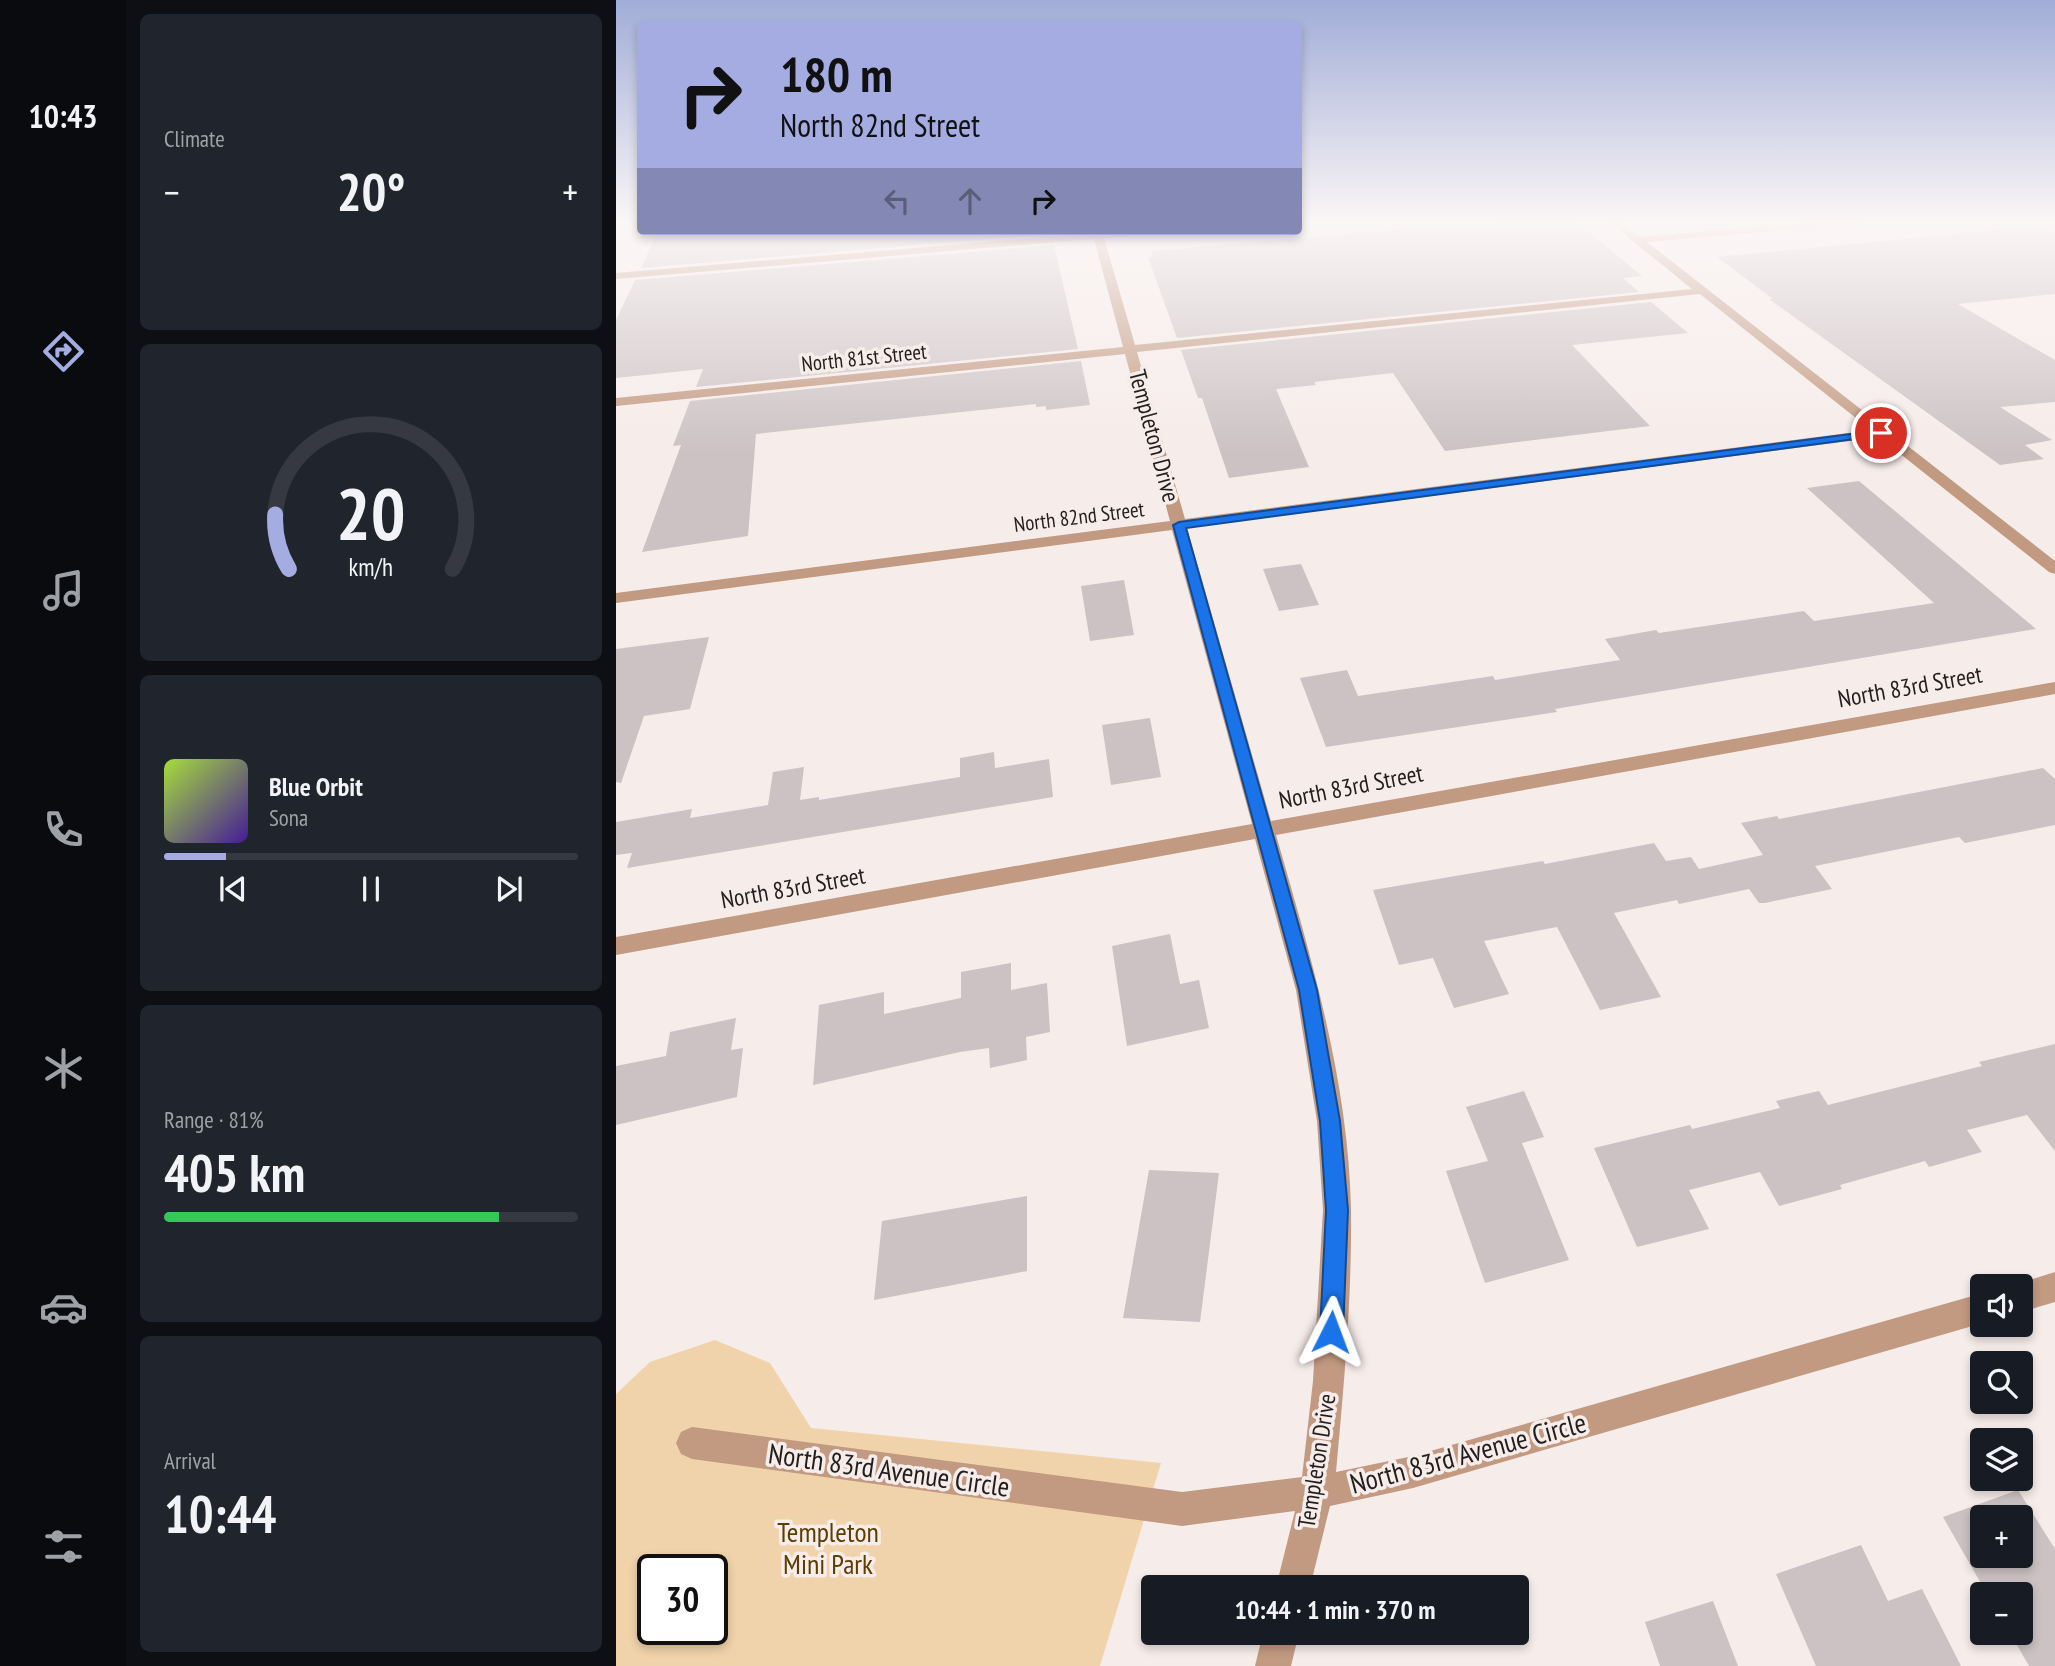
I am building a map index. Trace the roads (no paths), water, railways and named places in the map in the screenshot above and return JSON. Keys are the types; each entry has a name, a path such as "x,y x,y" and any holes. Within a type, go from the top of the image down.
{"street":[{"name":"Templeton Drive","path":"1116,298 1308,990 1330,1121 1337,1210 1329,1381 1317,1492 1296,1575"},
{"name":"North 81st Street","path":"616,402 1645,298"},
{"path":"1708,298 2055,569"},
{"name":"North 82nd Street","path":"616,598 1881,433"},
{"name":"North 83rd Street","path":"616,946 2055,688"},
{"path":"2033,1293 2055,1287"},
{"name":"North 83rd Avenue Circle","path":"692,1443 1182,1509 1317,1492 1413,1472 1970,1312"},
{"path":"1273,1666 1278,1645"}],"park label":[{"name":"Templeton Mini Park","path":"828,1548"}]}
